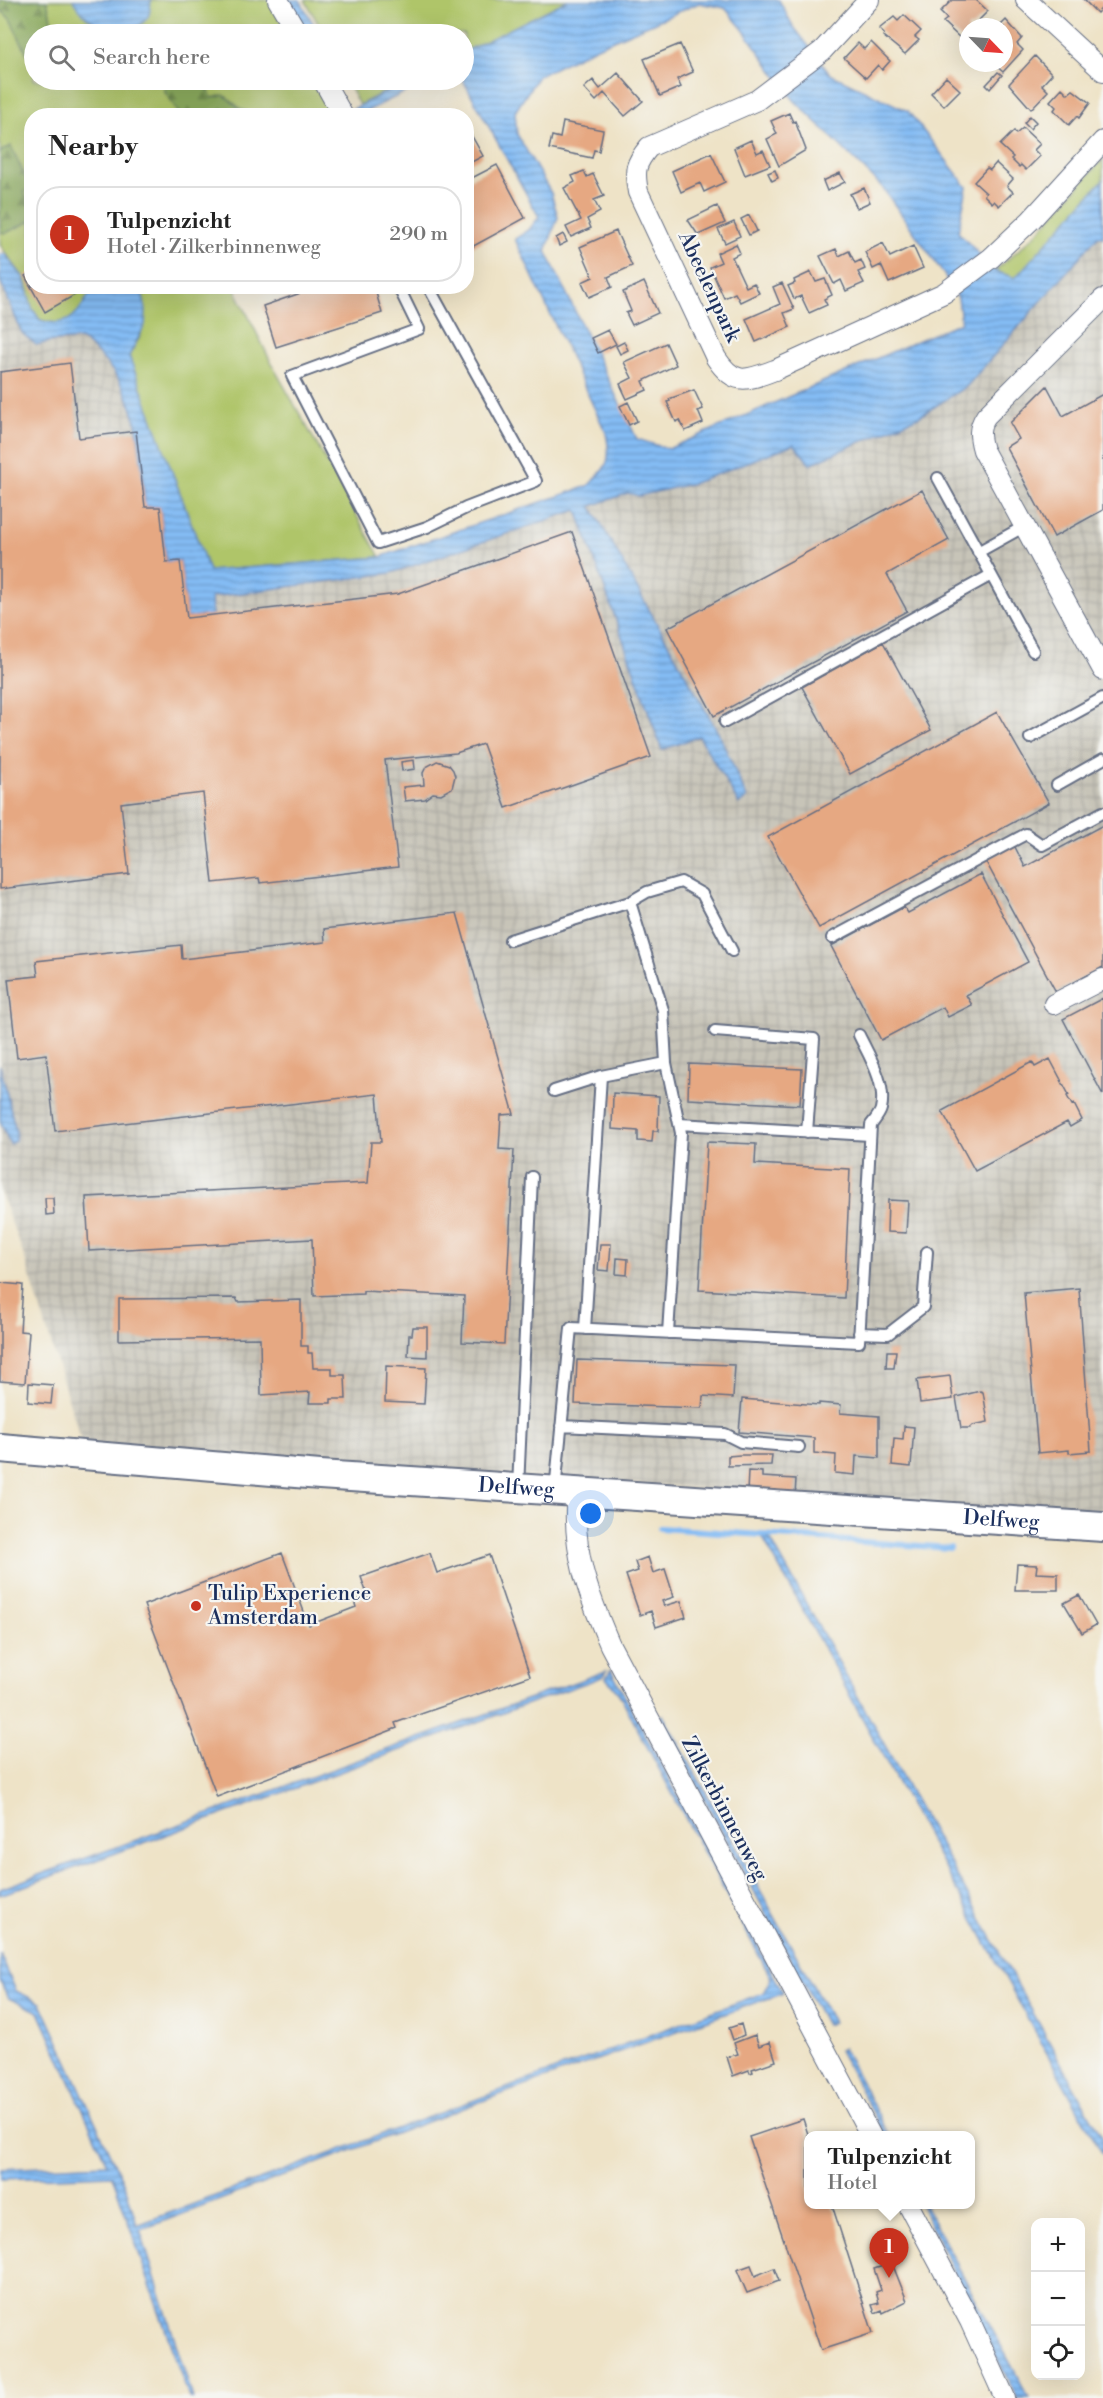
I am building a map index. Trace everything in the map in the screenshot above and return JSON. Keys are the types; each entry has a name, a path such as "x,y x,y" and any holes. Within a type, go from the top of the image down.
{"main road":[{"name":"Delfweg","path":"0,1448 246,1469 566,1492 1103,1527"}],"street":[{"path":"278,0 292,24"},
{"name":"Abeelenpark","path":"869,0 822,51 757,100 649,147 638,160 634,173 638,192 716,358 724,370 740,380 747,380 775,370 944,293 991,258 1031,220 1103,141"},
{"path":"1026,0 1103,71"},
{"path":"329,90 339,108"},
{"path":"1103,298 986,416 980,425 979,437 983,450 1103,670"},
{"path":"1054,1004 1103,979"},
{"name":"Zilkerbinnenweg","path":"566,1492 589,1597 610,1646 868,2131"},
{"path":"910,2209 970,2321 1005,2398"}],"lane":[{"path":"402,294 419,329 291,376 378,543 427,527 466,508 536,481 432,294"},
{"path":"938,478 1033,651"},
{"path":"978,552 1025,526"},
{"path":"725,722 991,575"},
{"path":"1030,738 1103,698"},
{"path":"1058,785 1103,759"},
{"path":"832,938 1026,834 1042,845 1103,812"},
{"path":"510,940 630,902 647,892 681,882 702,894 732,951"},
{"path":"630,902 663,1010 666,1062 681,1133 668,1333"},
{"path":"715,1031 814,1038 807,1132"},
{"path":"566,1492 561,1426 572,1328 859,1342 870,1135 871,1125 881,1110 881,1088 875,1067 859,1035"},
{"path":"554,1091 601,1076 666,1062"},
{"path":"585,1329 601,1076"},
{"path":"679,1124 870,1135"},
{"path":"518,1488 532,1177"},
{"path":"859,1333 888,1334 923,1307 927,1252"},
{"path":"561,1426 725,1434 741,1442 799,1447"}],"shaded area":[{"path":"1098,236 1103,237 1103,1518 82,1443 24,1256 0,1192 0,280 35,345 55,340 81,339 106,360 126,391 139,434 145,507 160,507 180,561 187,618 211,597 391,573 628,493 640,496 694,483 795,444 811,464 920,416"}],"green space":[{"path":"0,0 268,0 283,24 24,24 24,90 322,90 333,108 24,108 24,278 0,245"},
{"path":"0,0 47,0 51,24 24,24 24,48 10,19 0,9"},
{"path":"305,0 568,0 474,47 474,24 318,24"},
{"path":"165,90 208,90 212,98 224,95 240,108 175,108"},
{"path":"351,90 389,90 359,105"},
{"path":"11,146 24,174 24,224 6,233 0,232 0,152"},
{"path":"1103,159 1103,180 1015,278 995,271 1035,235"},
{"path":"28,294 89,294 74,316 60,322 40,320 32,308"},
{"path":"141,294 237,294 274,368 380,557 209,571 129,356 141,335"}],"water":[{"path":"73,0 151,0 150,12 141,24 96,24 79,9"},
{"path":"282,0 300,0 313,24 295,24"},
{"path":"568,0 779,0 793,26 830,74 908,111 967,187 958,232 995,271 1015,278 1103,180 1103,237 1098,236 967,386 920,416 810,464 794,444 694,483 639,496 628,493 591,506 720,736 747,798 739,804 699,736 662,750 577,510 391,573 211,597 212,615 187,618 180,561 166,562 160,507 145,507 134,415 116,375 101,356 81,339 36,345 22,333 0,280 0,254 5,254 24,278 24,294 28,294 32,308 40,320 51,322 60,322 73,316 79,311 89,294 143,294 146,310 145,325 129,356 209,571 380,557 588,486 607,463 609,450 606,433 515,239 529,230 539,217 469,90 474,90 474,47","holes":["699,3 725,8 794,100 882,187 958,298 961,322 668,449 637,439 546,251 558,217 551,193 517,134 515,112 538,76 597,47"]},
{"path":"390,90 410,90 373,108 355,108"},
{"path":"0,1065 16,1132 15,1141 10,1144 0,1121"},
{"path":"762,1536 771,1540 1103,2139 1103,2155"},
{"path":"611,1670 783,1993 477,2103 140,2230 193,2398 189,2398 112,2175 0,2179 0,2169 107,2164 39,2012 8,1998 0,1980 0,1954 16,1991 41,2003 127,2191 137,2225 763,1993 771,1978 619,1694 606,1678"},
{"path":"606,1671 602,1677 0,1895 0,1889"},
{"path":"663,1715 833,2022 826,2025 660,1716"},
{"path":"843,2048 887,2131 883,2131 839,2050"},
{"path":"923,2209 927,2209 1029,2398 1017,2398"}],"building":[{"path":"952,0 976,0 988,11 981,18 959,18 959,37 943,22 947,19 940,12"},
{"path":"1084,0 1103,0 1103,7 1097,13"},
{"path":"904,15 921,31 915,37 919,40 905,54 883,36 884,34 879,29 894,17 898,21"},
{"path":"1013,28 1022,38 1017,44 1023,50 1013,61"},
{"path":"871,42 890,61 882,70 878,65 866,78 844,58 858,43 864,49"},
{"path":"680,44 693,72 677,79 681,87 660,96 644,59"},
{"path":"1035,56 1052,74 1042,85 1048,91 1031,109 1009,84"},
{"path":"998,72 1002,75 990,89 986,85"},
{"path":"618,73 643,101 625,116 604,93 596,101 584,88 593,80 600,89"},
{"path":"946,77 960,90 944,106 931,93"},
{"path":"1062,88 1068,94 1073,90 1090,103 1079,118 1077,116 1069,125 1054,110 1056,107 1050,101"},
{"path":"789,113 793,122 795,121 806,150 779,166 767,139 777,134 771,121"},
{"path":"1030,116 1036,122 1030,129 1024,123"},
{"path":"563,122 603,130 599,151 594,150 592,158 549,149 552,136 560,138"},
{"path":"1023,128 1040,144 1034,150 1040,156 1026,170 1021,165 1019,167 1011,159 1013,157 1000,145 1014,131 1016,134"},
{"path":"474,140 483,156 474,161"},
{"path":"751,140 757,153 763,150 770,165 745,175 734,148"},
{"path":"711,153 725,182 704,192 700,183 681,192 672,171"},
{"path":"996,163 1013,179 1007,186 1013,192 999,206 994,201 992,203 984,195 986,193 974,182 987,168 990,170"},
{"path":"497,165 525,218 474,246 474,177"},
{"path":"775,170 778,178 772,181 768,173"},
{"path":"584,171 587,177 593,174 604,196 594,200 600,212 587,219 591,228 571,237 566,227 581,220 564,188 575,182 572,176"},
{"path":"840,173 845,182 827,191 823,181"},
{"path":"864,188 870,202 857,208 850,194"},
{"path":"717,206 725,223 698,235 688,220"},
{"path":"749,215 757,231 749,235 741,219"},
{"path":"734,222 740,236 725,243 718,229"},
{"path":"616,231 632,266 608,277 612,287 589,297 582,282 593,277 580,247"},
{"path":"563,234 567,242 559,246 556,238"},
{"path":"883,243 890,257 913,246 923,268 889,283 881,265 873,269 865,252"},
{"path":"736,244 740,253 732,257 746,287 754,283 759,293 740,302 735,293 724,298 710,267 721,262 717,253"},
{"path":"836,249 839,256 849,251 855,263 861,260 865,269 858,272 864,283 846,291 841,280 834,284 820,256"},
{"path":"811,272 816,282 825,279 832,295 824,299 827,305 809,313 801,296 794,299 788,286 795,283 794,280"},
{"path":"644,282 658,313 632,325 626,313 631,311 623,292"},
{"path":"782,283 794,309 784,313 790,327 756,342 746,319 780,304 773,287"},
{"path":"35,294 74,294 75,295 45,312"},
{"path":"298,294 376,294 382,313 276,347 263,306"},
{"path":"608,330 616,344 598,353 591,338"},
{"path":"624,342 628,350 620,354 616,346"},
{"path":"666,343 676,365 643,381 647,390 627,399 620,384 632,378 624,362"},
{"path":"70,363 79,438 136,431 145,507 160,507 166,562 180,561 187,618 398,594 572,532 651,757 506,808 483,744 456,753 385,760 398,867 260,883 259,878 213,883 203,793 121,803 129,874 0,889 0,372"},
{"path":"1047,386 1063,416 1103,394 1103,510 1054,537 1006,447 1019,439 1010,423"},
{"path":"694,390 703,409 698,411 703,423 685,431 680,420 676,422 667,402 670,401 669,399"},
{"path":"628,402 637,421 629,425 620,406"},
{"path":"922,490 949,540 887,574 907,611 714,716 667,628"},
{"path":"883,642 931,730 850,774 802,687"},
{"path":"997,712 1049,803 819,928 768,837"},
{"path":"414,760 415,769 402,771 401,762"},
{"path":"437,761 449,765 453,770 455,776 452,788 441,794 433,793 425,799 405,801 403,787 424,785 423,773 426,767"},
{"path":"1103,825 1103,967 1056,992 985,860 1014,845 1025,867"},
{"path":"981,874 1028,962 966,995 972,1005 948,1017 943,1007 881,1040 831,946 904,907 908,913"},
{"path":"457,913 514,1114 501,1115 499,1149 514,1150 504,1344 462,1342 464,1296 363,1291 363,1294 314,1296 312,1239 89,1251 86,1197 368,1183 371,1142 381,1142 377,1094 55,1131 46,1054 17,1058 8,979 38,976 36,961 181,945 182,959 325,942 324,929"},
{"path":"1103,998 1103,1095 1063,1019"},
{"path":"1050,1059 1069,1095 1067,1096 1082,1120 1070,1127 1067,1122 975,1171 942,1111 1032,1062 1035,1067"},
{"path":"689,1064 802,1069 800,1105 688,1099"},
{"path":"613,1093 659,1096 658,1131 653,1131 652,1142 638,1141 638,1131 612,1129"},
{"path":"707,1142 756,1144 755,1164 850,1169 844,1298 699,1290"},
{"path":"45,1198 53,1198 54,1214 46,1215"},
{"path":"888,1200 908,1201 906,1233 887,1232"},
{"path":"600,1244 611,1244 609,1271 598,1270"},
{"path":"617,1258 628,1259 627,1275 616,1274"},
{"path":"0,1283 23,1285 20,1331 29,1332 25,1383 0,1381"},
{"path":"1079,1288 1091,1451 1069,1453 1069,1450 1038,1453 1024,1293"},
{"path":"236,1298 238,1302 301,1300 301,1346 308,1346 308,1353 312,1353 313,1368 332,1368 332,1375 345,1375 346,1399 331,1399 331,1403 309,1403 310,1392 261,1395 260,1338 119,1340 119,1299"},
{"path":"413,1327 427,1327 427,1357 408,1356 409,1335 412,1335"},
{"path":"887,1351 896,1351 894,1368 886,1368"},
{"path":"577,1360 735,1365 733,1398 703,1396 702,1408 575,1404"},
{"path":"386,1366 426,1368 424,1404 385,1402"},
{"path":"950,1376 953,1399 920,1403 917,1380"},
{"path":"29,1383 53,1385 51,1404 28,1402"},
{"path":"983,1392 988,1422 973,1425 970,1428 961,1428 956,1397"},
{"path":"742,1399 841,1405 840,1413 879,1416 879,1458 856,1456 855,1475 835,1473 836,1455 814,1453 814,1438 739,1432"},
{"path":"904,1426 914,1427 911,1467 892,1465 894,1438 903,1439"},
{"path":"772,1455 771,1465 728,1466 728,1456"},
{"path":"748,1471 762,1472 762,1477 796,1479 795,1497 747,1493"},
{"path":"282,1553 309,1625 356,1607 354,1601 368,1597 361,1577 430,1553 437,1573 489,1555 530,1676 395,1723 397,1728 217,1797 144,1605"},
{"path":"648,1557 653,1573 665,1569 674,1597 662,1601 664,1606 681,1601 686,1617 656,1627 651,1611 640,1615 626,1575 638,1571 635,1562"},
{"path":"1017,1564 1037,1565 1036,1573 1058,1574 1058,1590 1015,1590"},
{"path":"1079,1595 1096,1625 1082,1633 1064,1603"},
{"path":"741,2024 744,2035 733,2040 729,2028"},
{"path":"755,2035 759,2046 770,2042 776,2061 752,2069 753,2072 750,2073 749,2070 733,2076 727,2057 738,2054 734,2043"},
{"path":"803,2119 807,2131 804,2131 804,2209 833,2209 873,2333 821,2350 749,2137"},
{"path":"892,2263 907,2301 883,2313 882,2310 875,2313 872,2305 879,2303 876,2292 881,2290 874,2269"},
{"path":"751,2265 755,2276 774,2268 779,2281 747,2293 737,2270"}],"waterway":[{"path":"660,1528 950,1548"}],"place":[{"name":"Tulip Experience Amsterdam","path":"196,1606"},
{"name":"Tulpenzicht","path":"889,2278"}]}
